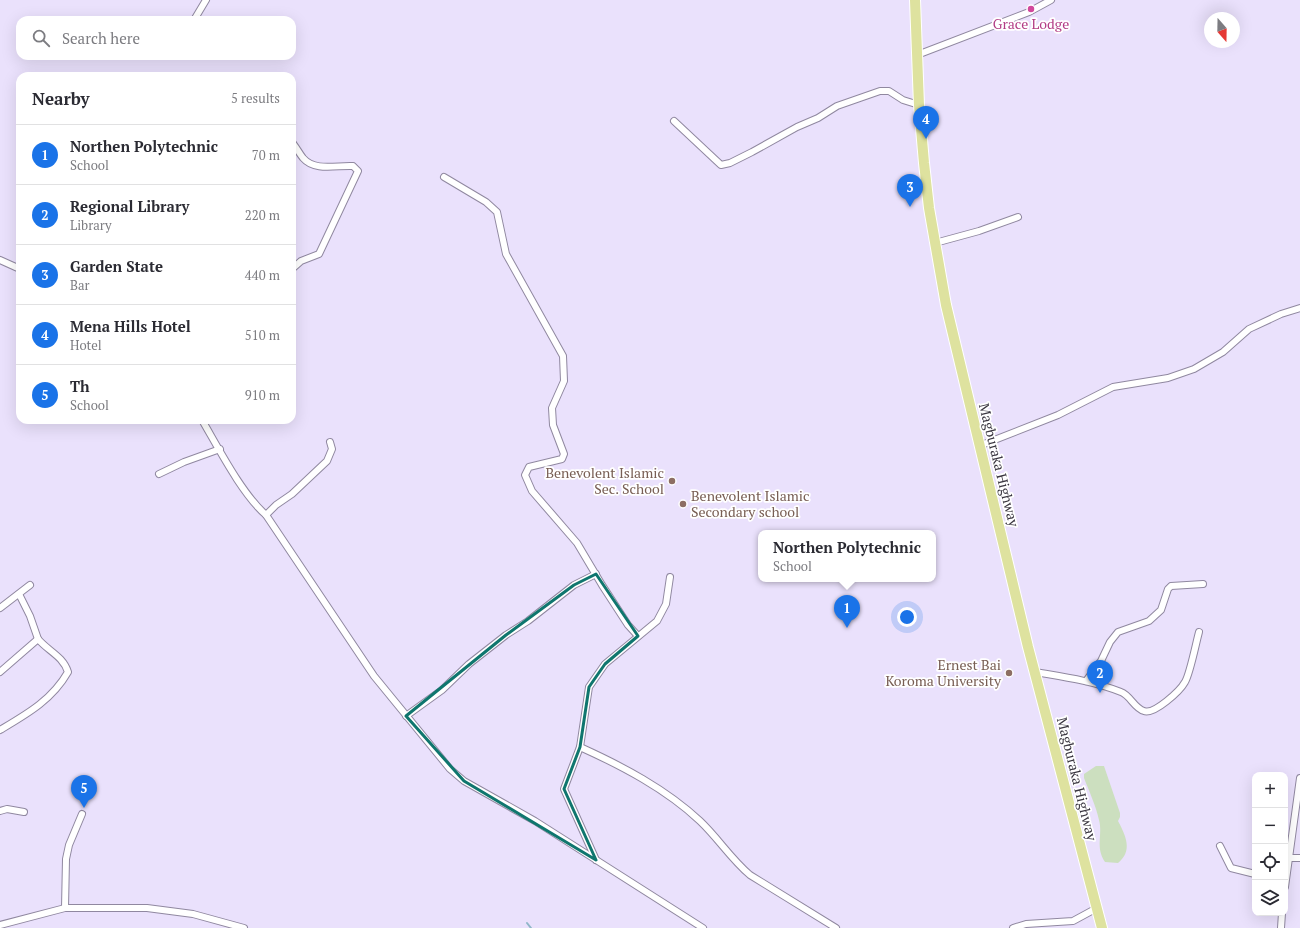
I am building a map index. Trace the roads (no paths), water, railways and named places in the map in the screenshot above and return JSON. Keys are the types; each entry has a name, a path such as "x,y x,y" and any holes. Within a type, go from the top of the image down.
{"main road":[{"name":"Magburaka Highway","path":"915,0 919,105 929,208 946,304 979,446 1035,672 1102,928"}],"street":[{"path":"196,16 206,0"},
{"path":"917,55 1029,12 1052,0"},
{"path":"674,121 721,165 730,163 752,152 797,127 818,118 837,106 880,91 889,91 903,100 919,105"},
{"path":"296,148 304,159 315,165 334,167 353,166 358,171 319,254 301,261 296,266"},
{"path":"444,177 486,202 497,212 506,254 563,356 564,381 552,408 553,425 564,454 562,459 528,468 525,475 532,491 577,543 628,625 638,636"},
{"path":"935,243 979,231 1018,217"},
{"path":"0,260 16,267"},
{"path":"979,446 1058,415 1113,387 1168,378 1194,369 1222,352 1249,329 1281,314 1300,308"},
{"path":"204,424 242,486 257,508 266,515 374,676 450,769 464,781 535,821 703,928"},
{"path":"266,515 272,508 292,494 327,461 332,449 330,442"},
{"path":"159,474 184,462 220,449"},
{"path":"406,716 442,690 469,664 506,634 528,621 574,585 596,574"},
{"path":"596,860 564,789 580,747 589,687 605,664 657,621 663,611 670,576"},
{"path":"1086,681 1101,661 1110,642 1118,632 1149,621 1161,610 1168,589 1171,586 1202,584"},
{"path":"0,608 30,585"},
{"path":"0,730 24,716 51,696 68,672 65,664 58,655 46,648 38,639 30,616 19,594"},
{"path":"1035,672 1086,681 1124,692 1134,704 1146,712 1158,709 1186,682 1199,632"},
{"path":"0,672 38,639"},
{"path":"580,747 639,777 664,793 699,819 739,866 750,875 836,928"},
{"path":"1288,863 1300,778"},
{"path":"0,811 7,809 24,812"},
{"path":"65,908 66,859 68,845 82,814"},
{"path":"1220,846 1231,868 1252,873"},
{"path":"1289,858 1300,858"},
{"path":"0,925 65,908 147,908 193,914 244,928"},
{"path":"1013,928 1026,924 1073,921 1097,908"},
{"path":"1281,928 1282,916"}],"waterway":[{"path":"527,923 531,928"}],"place":[{"name":"Grace Lodge","path":"1031,9"},
{"name":"Mena Hills Hotel","path":"926,139"},
{"name":"Garden State","path":"910,207"},
{"name":"Benevolent Islamic Sec. School","path":"672,481"},
{"name":"Benevolent Islamic Secondary school","path":"683,504"},
{"name":"Northen Polytechnic","path":"847,628"},
{"name":"Ernest Bai Koroma University","path":"1009,673"},
{"name":"Regional Library","path":"1100,693"},
{"name":"Th","path":"84,808"}]}
